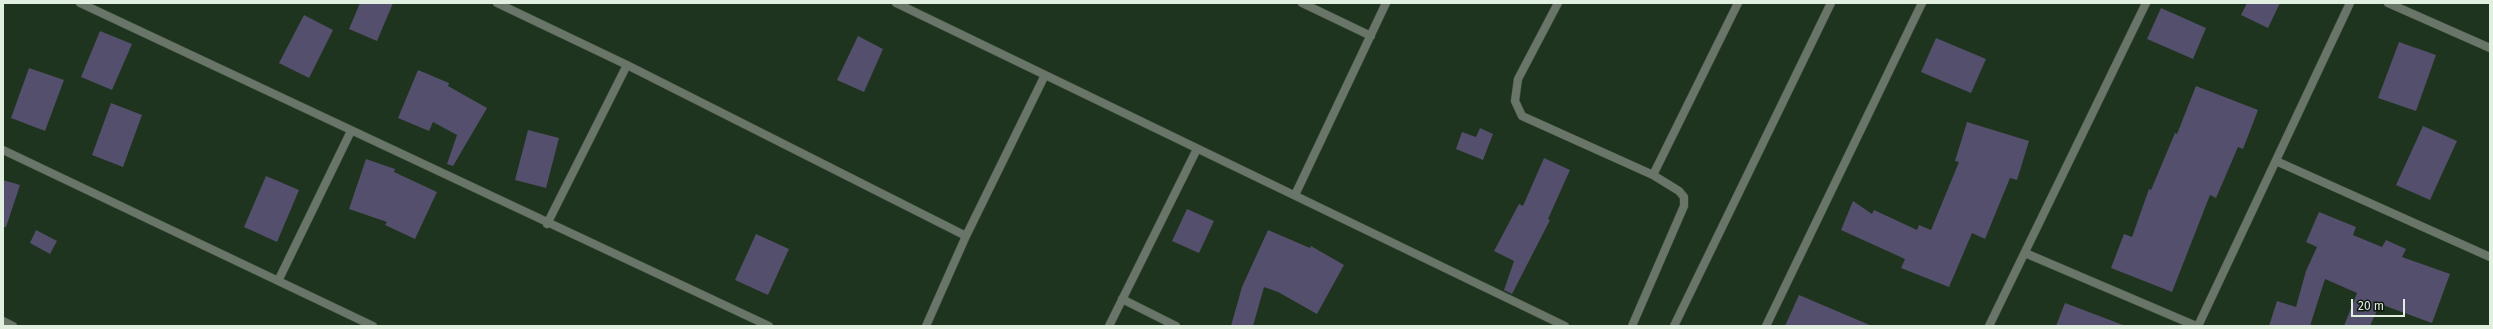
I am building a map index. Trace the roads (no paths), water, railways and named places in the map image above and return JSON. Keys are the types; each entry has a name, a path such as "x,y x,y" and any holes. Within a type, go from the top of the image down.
{"street":[{"path":"80,3 547,224 769,326"},
{"path":"497,3 628,65 966,236"},
{"path":"896,3 1565,326"},
{"path":"1302,3 1371,36"},
{"path":"1295,195 1386,3"},
{"path":"1558,3 1518,79 1515,102 1522,116 1653,175 1679,191 1684,198 1684,206 1632,326"},
{"path":"1653,175 1738,3"},
{"path":"1674,326 1831,3"},
{"path":"1766,326 1922,3"},
{"path":"1989,326 2146,3"},
{"path":"2025,253 2197,326 2350,3"},
{"path":"2388,3 2490,48"},
{"path":"547,224 628,65"},
{"path":"926,326 966,236 1045,75"},
{"path":"278,281 351,131"},
{"path":"1109,326 1197,149"},
{"path":"3,150 373,326"},
{"path":"2276,162 2490,257"},
{"path":"1122,300 1176,326"},
{"path":"3,321 13,326"}]}
